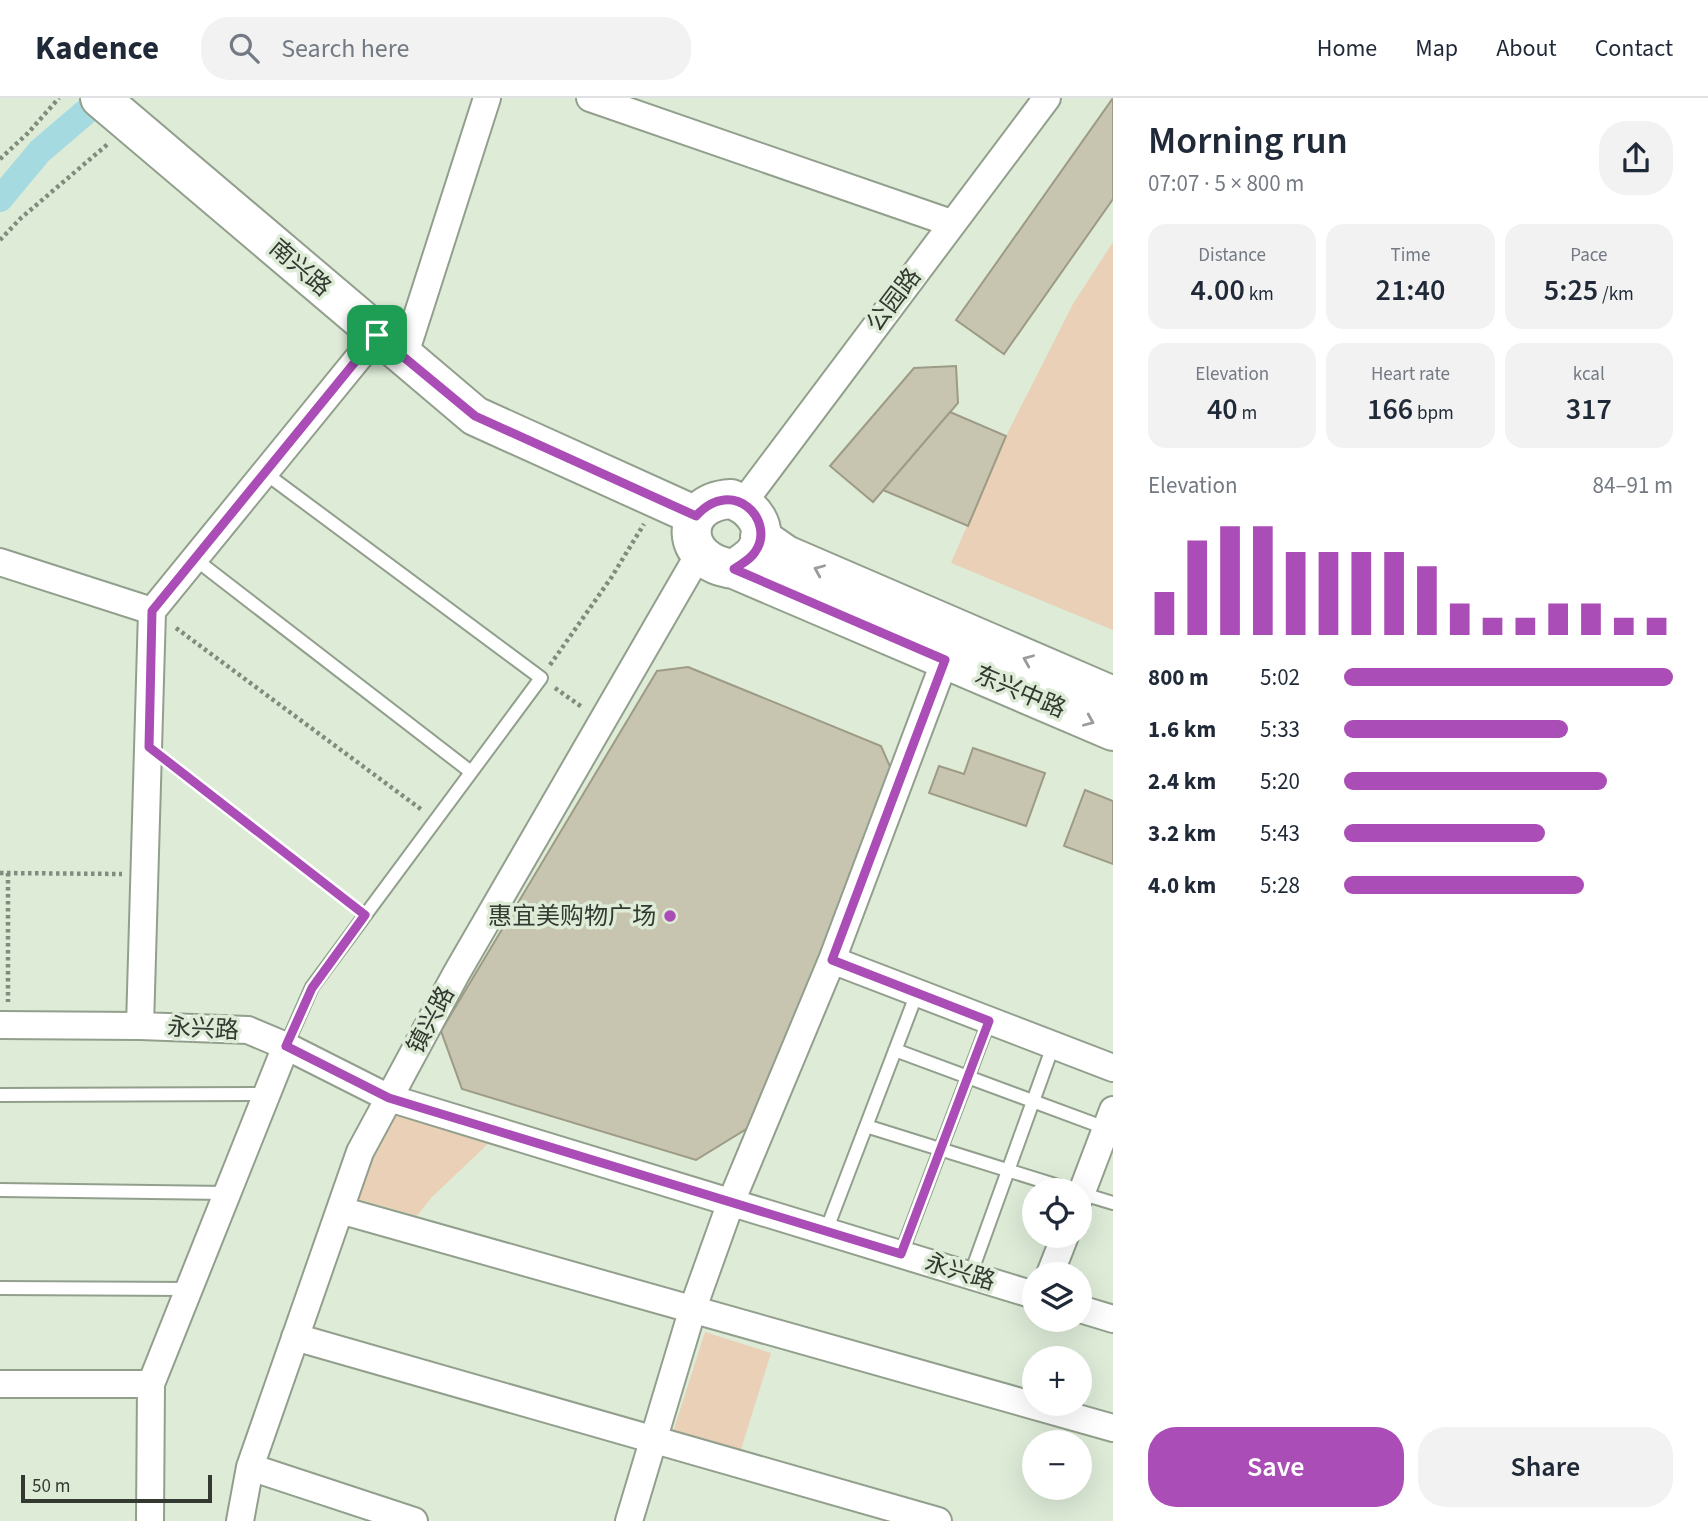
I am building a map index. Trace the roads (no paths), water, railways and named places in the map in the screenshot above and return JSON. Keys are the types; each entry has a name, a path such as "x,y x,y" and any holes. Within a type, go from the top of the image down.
{"main road":[{"name":"南兴路","path":"117,112 475,416 696,516"},
{"path":"731,499 743,503 753,512 760,524 761,537 757,550 734,569 709,563 699,554 693,542 692,528 696,516 705,506 717,500 731,499"},
{"name":"东兴中路","path":"761,537 786,555 1113,696"},
{"name":"东兴中路","path":"734,569 1113,731"}],"street":[{"path":"140,1026 152,611 265,473 391,346 487,98"},
{"path":"590,98 951,223"},
{"name":"公园路","path":"743,503 1047,98"},
{"name":"镇兴路","path":"240,1521 250,1467 360,1152 456,974 699,554"},
{"path":"0,562 152,611"},
{"path":"629,1521 692,1308 731,1202 832,960 945,660"},
{"path":"832,960 1113,1068"},
{"name":"永兴路","path":"4,1025 248,1030 389,1098 1022,1291"},
{"path":"150,1521 151,1384 286,1046"},
{"path":"1085,1178 1111,1123"},
{"path":"340,1210 1113,1428"},
{"path":"1092,1313 1113,1319"},
{"path":"295,1337 938,1521"},
{"path":"0,1384 151,1384"},
{"path":"250,1467 414,1521"}],"lane":[{"path":"265,473 541,678 312,988 286,1046"},
{"path":"195,559 471,772"},
{"path":"826,1231 917,993"},
{"path":"901,1254 989,1021"},
{"path":"970,1276 1053,1045"},
{"path":"895,1050 1033,1101 1111,1123"},
{"path":"0,1095 267,1094"},
{"path":"866,1126 1033,1178"},
{"path":"0,1190 228,1193"},
{"path":"1092,1197 1113,1203"},
{"path":"0,1288 189,1289"}],"waterway":[{"path":"0,199 40,151 102,98"}],"place":[{"name":"惠宜美购物广场","path":"670,916"}]}
